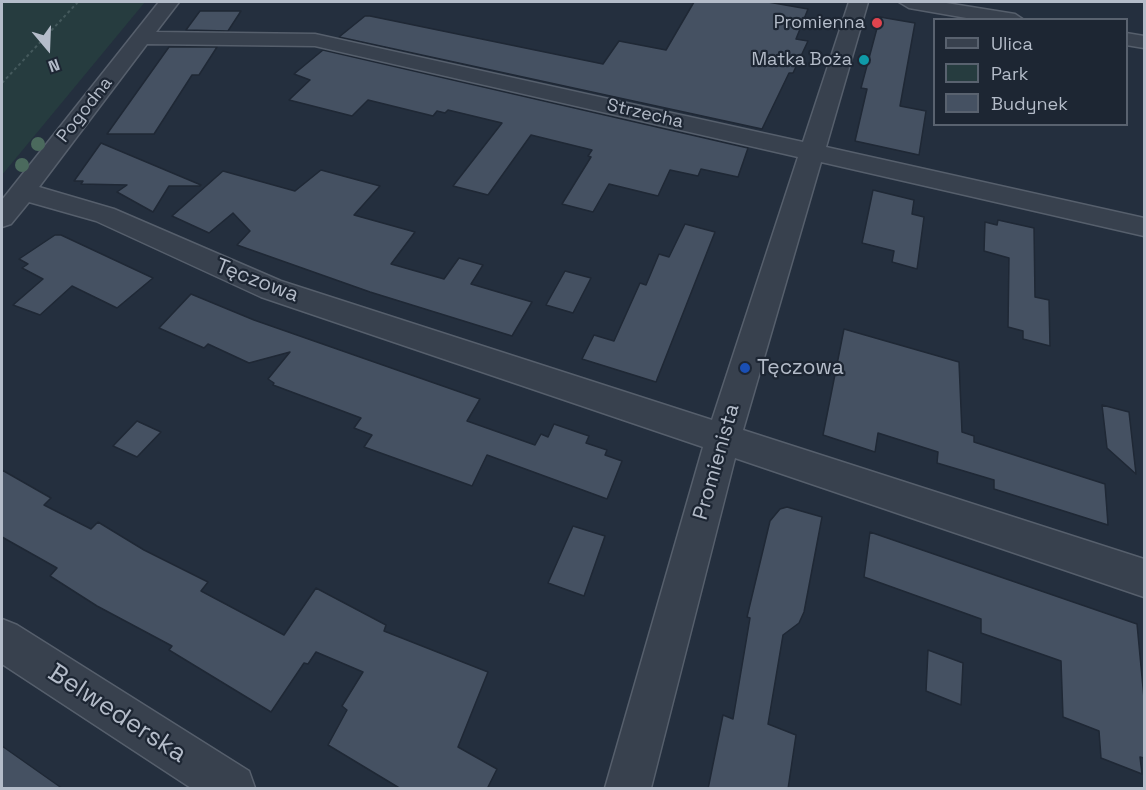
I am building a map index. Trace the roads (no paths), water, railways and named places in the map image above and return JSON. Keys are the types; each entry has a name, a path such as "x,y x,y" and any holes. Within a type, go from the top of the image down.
{"street":[{"name":"Pogodna","path":"2,218 169,2"},
{"name":"Promienista","path":"628,789 723,438 859,2"},
{"path":"909,2 1003,18"},
{"name":"Strzecha","path":"141,38 315,40 1144,226"},
{"path":"1128,39 1144,42"},
{"name":"Tęczowa","path":"22,191 105,215 271,289 1144,578"},
{"name":"Belwederska","path":"2,640 232,789"}],"place":[{"name":"Promienna","path":"877,23"},
{"name":"Matka Boża","path":"864,60"},
{"name":"Tęczowa","path":"745,368"}]}
